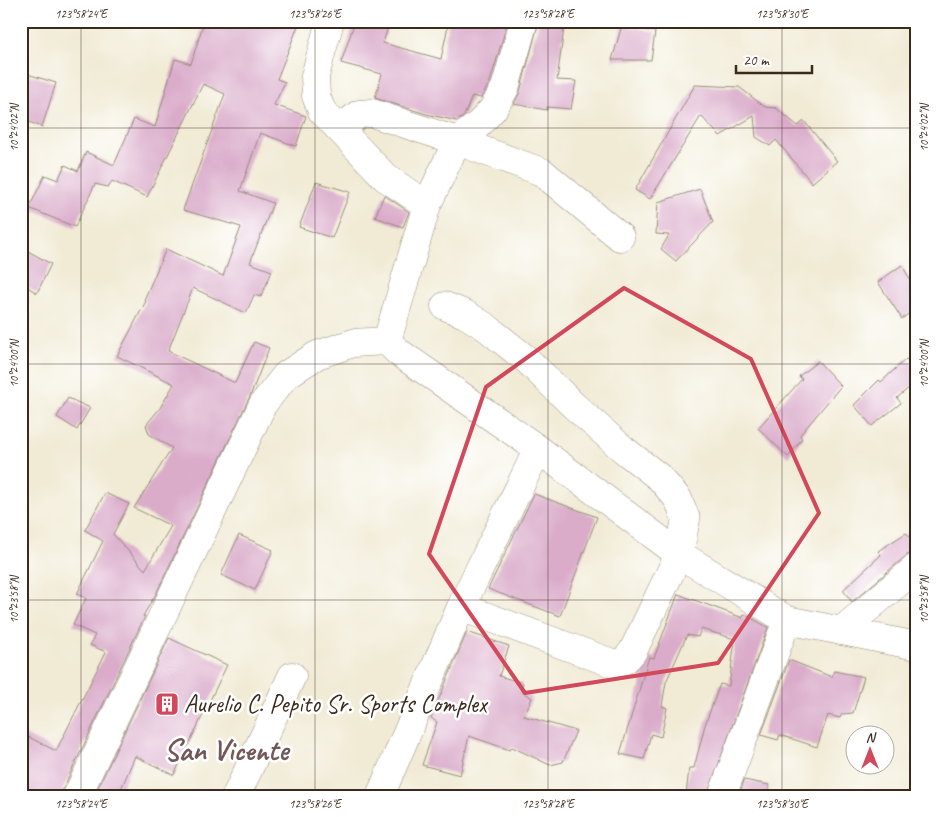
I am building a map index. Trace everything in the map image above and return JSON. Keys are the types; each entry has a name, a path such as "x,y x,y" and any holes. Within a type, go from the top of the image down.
{"street":[{"path":"330,21 315,76 316,96 322,110 386,178 427,205"},
{"path":"387,341 427,205 457,141 478,125 493,109 501,95 524,21"},
{"path":"340,129 358,114 372,113 542,172 620,237"},
{"path":"445,306 465,314 486,327 527,360 573,405 624,450 660,478 678,498 686,519 679,554 633,651 625,660 618,664 461,607"},
{"path":"77,796 263,404 286,375 317,355 353,343 387,341 398,352 538,449 679,554 787,620 917,646"},
{"path":"380,796 461,607 538,449"},
{"path":"841,631 917,567"},
{"path":"722,796 787,620"},
{"path":"236,796 292,676"}],"highlighted area":[{"path":"624,288 751,359 819,513 718,663 525,693 429,554 486,387"}],"building":[{"path":"204,21 300,21 277,79 285,82 274,105 306,116 296,146 260,133 240,191 273,203 250,263 272,271 261,297 254,295 246,313 193,288 168,351 235,383 254,342 269,348 251,394 156,594 143,616 145,616 63,789 62,796 21,796 21,733 56,751 106,652 90,645 95,635 73,625 86,598 77,594 103,541 85,530 105,493 129,504 113,534 145,570 171,526 134,508 172,448 149,434 146,425 160,408 174,384 117,356 146,301 144,300 166,249 223,276 241,227 183,210 225,94 203,84 147,197 112,181 108,187 95,184 75,227 29,208 45,175 58,180 65,165 78,171 86,152 114,165 134,119 155,127 175,59 191,64"},
{"path":"355,21 390,21 383,43 441,59 449,21 508,21 490,82 481,98 472,96 464,116 457,121 426,114 375,98 382,74 341,63"},
{"path":"539,21 565,21 557,80 576,81 571,109 547,107 547,110 514,104 520,92"},
{"path":"622,25 655,32 651,60 612,60"},
{"path":"21,72 56,83 42,127 21,119"},
{"path":"695,85 739,87 765,107 776,108 798,126 804,121 837,161 812,183 776,140 770,146 756,137 754,116 720,136 701,116 650,199 635,190"},
{"path":"316,182 350,192 332,238 299,227"},
{"path":"700,189 713,222 676,261 661,249 669,235 656,234 658,202"},
{"path":"384,195 409,212 403,227 375,217"},
{"path":"21,247 51,264 37,293 21,283"},
{"path":"902,265 917,292 917,307 902,319 878,282"},
{"path":"906,359 917,367 917,381 897,398 901,403 872,426 854,405 879,380 881,382"},
{"path":"818,361 841,386 800,435 802,439 788,457 758,428 802,379 799,376"},
{"path":"68,398 90,408 77,430 57,417"},
{"path":"534,494 597,517 560,616 488,589"},
{"path":"906,533 917,544 917,552 907,555 852,602 843,590 881,555 878,551"},
{"path":"239,535 273,550 255,590 221,575"},
{"path":"678,594 743,618 744,614 768,627 707,796 686,796 689,768 694,768 705,725 720,684 729,686 735,639 701,629 698,637 687,635 666,682 662,706 667,708 661,737 651,734 644,759 620,754 649,657 654,658"},
{"path":"467,632 509,646 499,676 523,683 521,691 532,698 524,716 576,731 563,762 550,765 512,747 510,750 469,736 460,775 422,765 437,722 431,718"},
{"name":"Aurelio C. Pepito Sr. Sports Complex","path":"169,638 227,665 174,775 135,756 118,796 94,796"},
{"path":"789,660 832,677 834,671 864,677 853,713 842,714 840,718 828,715 817,747 780,735 778,740 761,735"},
{"path":"744,780 769,785 768,796 739,796"}],"place":[{"name":"Aurelio C. Pepito Sr. Sports Complex","path":"167,704"}],"district":[{"name":"San Vicente","path":"226,750"}]}
